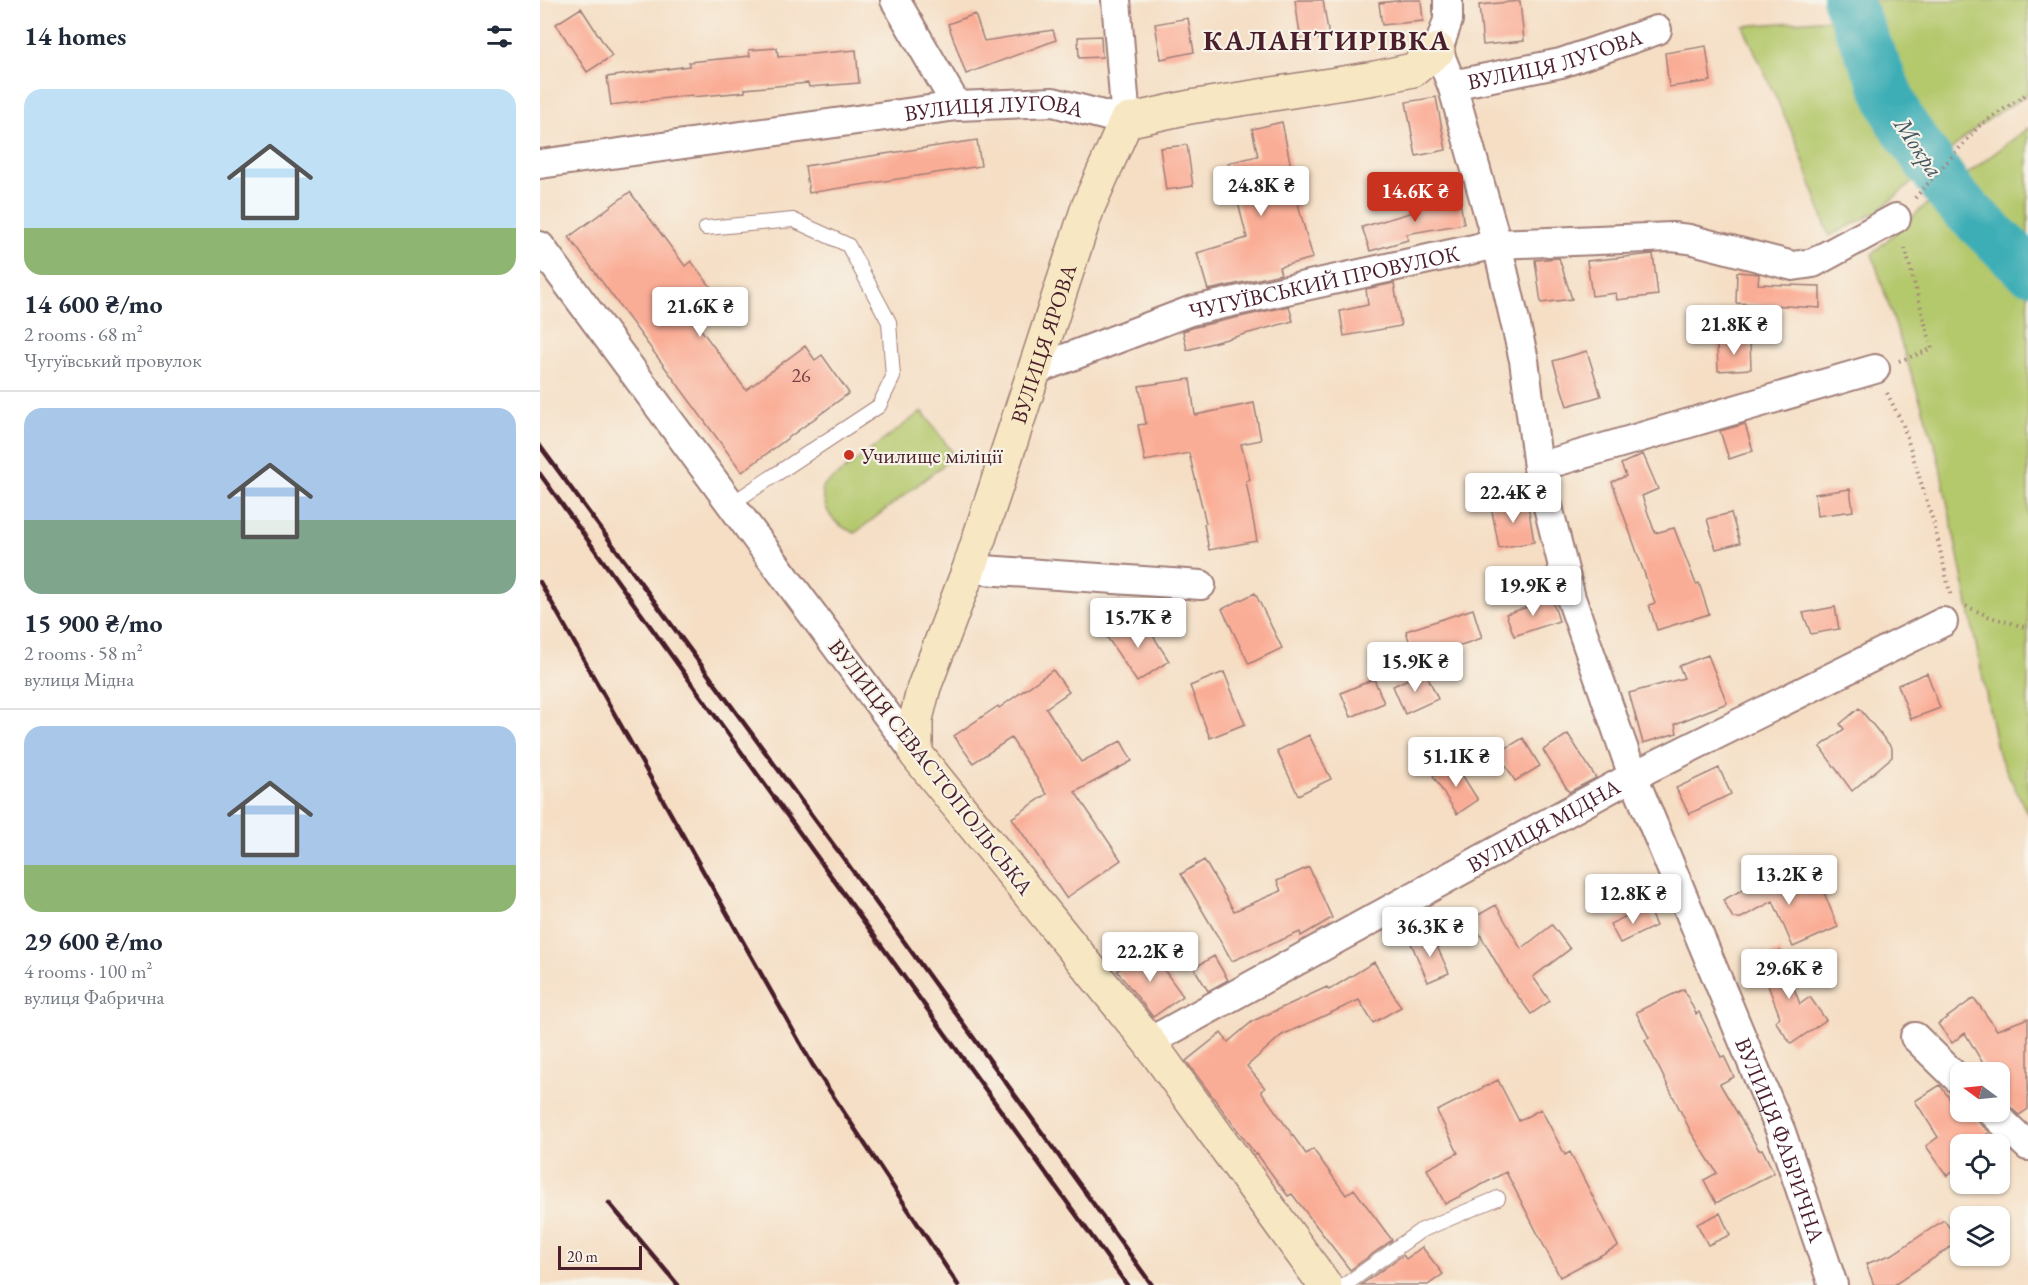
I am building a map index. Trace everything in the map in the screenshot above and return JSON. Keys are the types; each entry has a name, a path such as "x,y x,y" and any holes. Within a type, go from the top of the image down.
{"street":[{"path":"895,0 957,106"},
{"name":"ВУЛИЦЯ ЯРОВА","path":"916,754 916,719 924,687 969,569 1088,207 1126,121 1116,0"},
{"path":"1438,50 1448,20 1448,0"},
{"name":"ВУЛИЦЯ ЛУГОВА","path":"1452,85 1561,63 1657,30"},
{"name":"ВУЛИЦЯ ЛУГОВА","path":"540,164 957,106 1053,102 1126,121 1190,107 1413,70 1438,50"},
{"name":"ВУЛИЦЯ ФАБРИЧНА","path":"1438,50 1452,85 1497,244 1524,360 1538,467 1571,598 1633,776 1781,1132 1833,1285"},
{"name":"ЧУГУЇВСЬКИЙ ПРОВУЛОК","path":"1035,370 1190,311 1497,244 1672,237 1689,239 1793,266 1813,263 1896,218"},
{"name":"ВУЛИЦЯ СЕВАСТОПОЛЬСЬКА","path":"540,246 916,754 1149,1042 1325,1285"},
{"path":"1538,467 1875,369"},
{"path":"969,569 1201,585"},
{"name":"ВУЛИЦЯ МІДНА","path":"1149,1042 1633,776 1948,610"},
{"path":"1915,1037 1950,1071"},
{"path":"2003,1122 2028,1146"}],"lane":[{"path":"706,228 793,220 848,245 888,322 893,377 879,406 731,504"},
{"path":"1344,1285 1420,1231 1498,1198"}],"path":[{"path":"2028,93 1980,125 1896,218 1932,349 1875,369 1903,425 1934,524 1948,610 1990,617 2028,628"}],"green space":[{"path":"1829,0 2028,0 2028,94 1981,124 1877,212 1829,236 1797,143 1743,26 1832,19"},
{"path":"2028,128 2028,815 1998,753 1937,452 1872,254 1922,208"},
{"path":"922,411 955,456 855,533 840,526 827,510 822,487"}],"building":[{"path":"1295,0 1323,0 1329,37 1301,41"},
{"path":"1421,0 1423,21 1382,25 1379,3"},
{"path":"1520,1 1524,41 1483,45 1479,5"},
{"path":"581,8 612,56 587,72 556,24"},
{"path":"975,14 984,41 1053,30 1056,40 966,74 948,24"},
{"path":"1188,18 1194,52 1161,59 1155,24"},
{"path":"1101,36 1102,57 1079,58 1078,37"},
{"path":"1706,46 1711,81 1669,87 1665,53"},
{"path":"777,48 778,57 856,50 859,83 809,87 808,83 745,89 745,92 692,97 692,95 611,105 607,77 689,66 689,62 750,56 749,50"},
{"path":"1436,97 1446,150 1416,156 1406,102"},
{"path":"1282,122 1300,212 1313,258 1279,267 1281,274 1208,290 1197,253 1247,238 1228,163 1258,156 1252,129"},
{"path":"977,140 981,166 809,193 805,166"},
{"path":"1187,145 1193,186 1166,190 1160,148"},
{"path":"630,192 685,266 691,261 711,287 684,307 746,390 805,346 815,360 822,355 849,393 742,472 569,237"},
{"path":"1459,196 1464,224 1406,234 1408,240 1370,251 1362,227 1420,210 1419,203"},
{"path":"1653,254 1658,295 1617,300 1616,293 1592,296 1587,261"},
{"path":"1559,258 1572,299 1541,303 1535,260"},
{"path":"1737,272 1759,274 1758,284 1820,286 1820,308 1736,303"},
{"path":"1394,283 1401,326 1344,336 1340,311 1368,305 1366,289"},
{"path":"1289,306 1293,321 1187,350 1183,331"},
{"path":"1750,342 1751,369 1718,371 1717,344"},
{"path":"1587,351 1601,396 1567,406 1553,361"},
{"path":"1190,379 1195,415 1254,403 1261,440 1241,444 1250,480 1246,481 1257,541 1209,550 1204,524 1206,523 1189,453 1145,461 1138,425 1146,424 1139,386"},
{"path":"1745,424 1753,451 1729,459 1720,431"},
{"path":"1643,454 1658,489 1642,496 1655,533 1674,528 1696,584 1699,583 1709,614 1657,630 1649,605 1655,603 1612,482 1626,476 1621,464"},
{"path":"1850,489 1853,511 1817,516 1815,494"},
{"path":"1527,499 1534,542 1499,548 1491,506"},
{"path":"1731,513 1740,543 1716,549 1707,519"},
{"path":"1255,593 1282,648 1249,664 1222,609"},
{"path":"1552,599 1559,621 1514,636 1506,614"},
{"path":"1835,607 1839,629 1811,634 1803,613"},
{"path":"1473,609 1482,638 1415,660 1406,631"},
{"path":"1140,615 1169,661 1137,682 1107,637"},
{"path":"1708,655 1727,703 1675,724 1677,733 1643,743 1629,693 1684,678 1679,666"},
{"path":"1053,670 1069,692 1046,708 1081,762 1121,741 1132,761 1075,792 1121,860 1066,898 1012,818 1047,794 1011,738 973,763 954,736"},
{"path":"1425,671 1438,699 1405,714 1393,686"},
{"path":"1224,672 1245,724 1210,738 1190,686"},
{"path":"1927,673 1940,708 1911,719 1898,685"},
{"path":"1374,679 1384,703 1351,717 1341,693"},
{"path":"1859,708 1892,748 1892,757 1852,791 1820,747 1844,729 1840,724"},
{"path":"1568,734 1596,778 1569,792 1543,750"},
{"path":"1309,735 1331,779 1298,795 1277,751"},
{"path":"1523,738 1540,766 1515,781 1498,753"},
{"path":"1454,762 1478,800 1457,814 1433,776"},
{"path":"1719,768 1731,794 1689,814 1676,788"},
{"path":"1204,860 1234,911 1281,891 1277,881 1309,867 1332,918 1301,936 1300,932 1232,961 1181,874"},
{"path":"1814,868 1838,927 1793,947 1773,901 1741,918 1733,918 1723,900 1759,881 1768,881 1772,889"},
{"path":"1496,905 1521,949 1552,925 1570,949 1533,977 1550,1001 1531,1014 1508,983 1471,919"},
{"path":"1647,906 1656,926 1620,943 1610,924"},
{"path":"1431,933 1449,973 1428,982 1411,943"},
{"path":"1149,949 1183,996 1153,1017 1117,971"},
{"path":"1780,951 1800,1004 1810,997 1826,1020 1791,1044 1775,1021 1780,1017 1758,959"},
{"path":"1214,956 1228,980 1208,991 1194,968"},
{"path":"1374,962 1401,1007 1373,1023 1359,1000 1282,1035 1247,1066 1265,1088 1261,1091 1306,1154 1313,1149 1346,1195 1354,1189 1392,1240 1350,1270 1292,1194 1288,1196 1186,1061 1221,1033 1228,1042 1253,1021 1327,987 1329,990"},
{"path":"1684,989 1696,1014 1699,1012 1721,1057 1724,1056 1734,1077 1720,1084 1759,1150 1762,1149 1774,1173 1716,1203 1704,1180 1717,1173 1692,1134 1645,1040 1649,1038 1636,1012"},
{"path":"1974,998 1997,1030 2028,1018 2028,1109 2019,1115 2010,1107 2010,1062 1982,1062 1965,1033 1952,1043 1938,1024"},
{"path":"1498,1080 1519,1121 1541,1109 1565,1155 1570,1152 1618,1246 1560,1277 1506,1172 1445,1204 1427,1169 1458,1153 1437,1111"},
{"path":"1940,1085 1950,1099 1950,1122 1979,1122 1990,1132 1987,1134 1950,1134 1950,1174 1947,1176 1926,1146 1938,1137 1915,1101"},
{"path":"1720,1213 1730,1235 1708,1245 1697,1224"},
{"path":"1944,1220 1950,1228 1950,1247 1894,1285 1874,1285 1866,1264 1893,1254"},
{"path":"1422,1247 1443,1274 1428,1285 1361,1285 1403,1255 1406,1259"}],"waterway":[{"name":"Мокра","path":"1847,0 1900,121 1955,199 2028,269"}],"railway":[{"path":"540,446 869,893 1152,1285"},
{"path":"540,474 1127,1285"},
{"path":"540,582 812,1064 958,1285"},
{"path":"609,1203 678,1285"}],"place":[{"name":"Училище міліції","path":"849,455"}],"district":[{"name":"КАЛАНТИРІВКА","path":"1327,40"}]}
